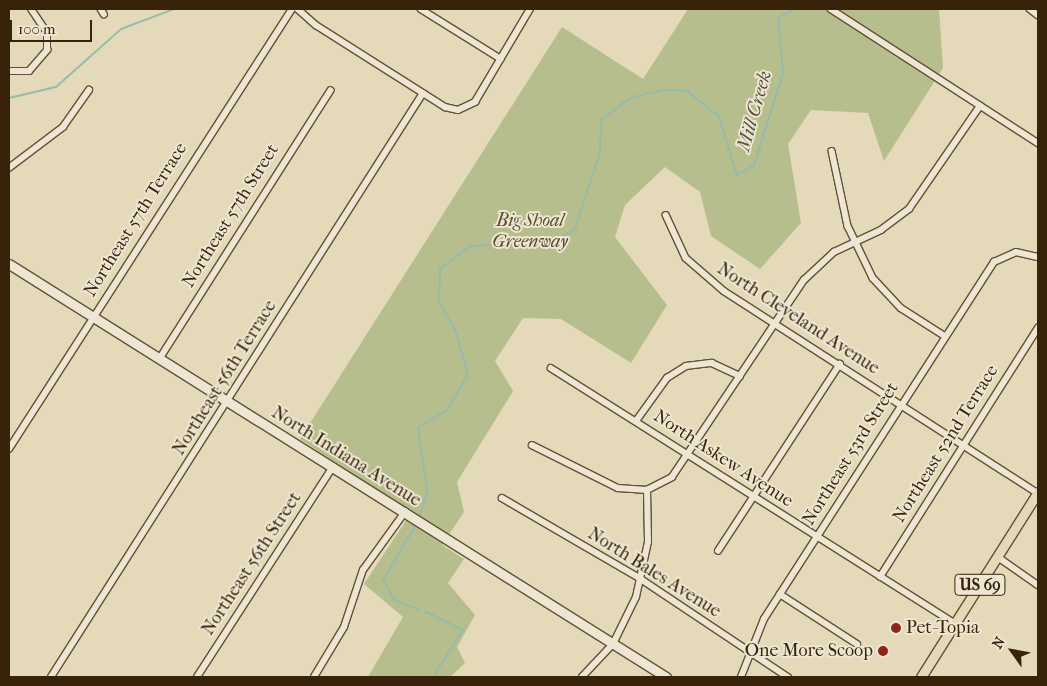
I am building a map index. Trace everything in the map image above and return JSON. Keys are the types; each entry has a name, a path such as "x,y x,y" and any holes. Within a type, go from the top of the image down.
{"main road":[{"name":"US 69","path":"921,677 1038,493"}],"street":[{"path":"9,71 29,71 46,52 47,33 31,9"},
{"name":"Northeast 57th Terrace","path":"9,449 292,9"},
{"path":"298,9 316,25 424,93 458,110 475,102 530,9"},
{"path":"421,9 501,59"},
{"path":"831,9 1038,143"},
{"path":"1030,9 1038,15"},
{"path":"9,168 62,127 88,90"},
{"name":"Northeast 57th Street","path":"160,358 330,91"},
{"name":"Northeast 56th Terrace","path":"51,677 230,402 424,93"},
{"path":"532,445 612,486 647,490 672,477 689,455 774,323 816,266 854,241 881,230 909,209 980,106"},
{"path":"832,151 854,241 874,278 891,298 945,336"},
{"name":"North Cleveland Avenue","path":"666,215 675,242 692,265 774,323 901,402 1038,493"},
{"name":"Northeast 53rd Street","path":"741,677 750,652 780,594 901,402 945,336 1001,257 1016,252 1038,257"},
{"name":"North Indiana Avenue","path":"9,264 666,677"},
{"name":"Northeast 52nd Terrace","path":"880,577 1038,328"},
{"path":"636,421 667,378 686,366 712,363 740,376"},
{"path":"718,550 840,364"},
{"name":"North Askew Avenue","path":"551,368 956,624"},
{"name":"Northeast 56th Street","path":"197,677 332,468"},
{"path":"582,677 613,644 641,579 648,542 647,490"},
{"name":"North Bales Avenue","path":"502,498 641,579 788,677"},
{"path":"314,677 344,627 363,570 408,515"},
{"path":"998,557 1038,585"},
{"path":"780,594 857,644"}],"green space":[{"name":"Big Shoal Greenway","path":"688,9 939,9 943,68 884,161 868,113 811,110 788,144 801,223 760,269 711,236 700,192 665,167 625,205 615,237 667,305 631,363 561,319 523,318 495,361 513,391 457,482 464,512 442,545 464,559 448,583 475,615 457,647 465,663 450,677 368,677 403,617 364,584 411,513 300,439 562,27 643,79"}],"waterway":[{"path":"9,98 56,87 121,29 174,9"},
{"name":"Mill Creek","path":"419,519 427,491 418,428 447,410 468,375 456,332 439,301 440,269 471,246 551,242 575,229 600,153 601,120 630,98 662,90 687,91 719,117 737,175 754,165 783,73 778,18 794,9"},
{"name":"Mill Creek","path":"417,523 383,580 394,600 418,609"},
{"name":"Mill Creek","path":"426,612 463,630 433,677"}],"place":[{"name":"Pet-Topia","path":"896,628"},
{"name":"One More Scoop","path":"883,651"}]}
